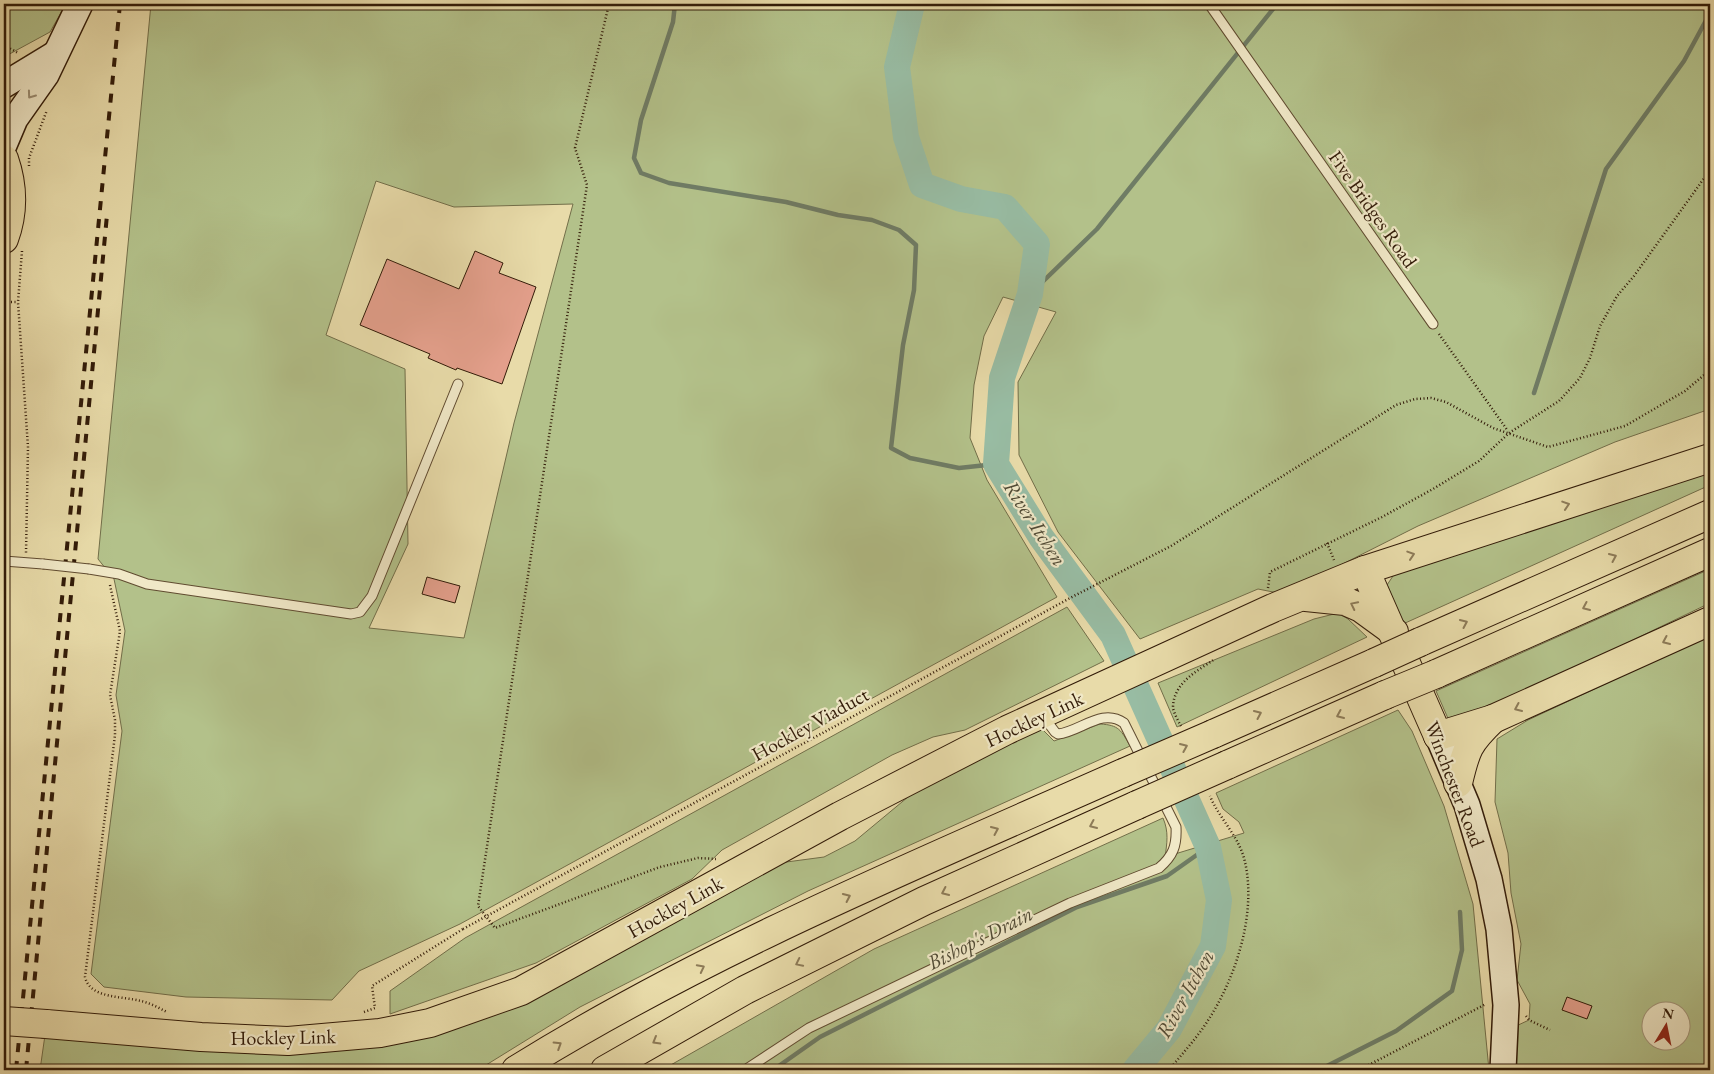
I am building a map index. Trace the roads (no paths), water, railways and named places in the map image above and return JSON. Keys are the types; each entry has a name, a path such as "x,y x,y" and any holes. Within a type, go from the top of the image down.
{"main road":[{"path":"4,145 15,119 46,75 80,4"},
{"path":"4,85 56,53"},
{"path":"4,159 11,180 4,257"},
{"name":"Hockley Link","path":"4,1020 201,1037 288,1041 380,1033 430,1023 521,991 840,816 1042,714 1302,596 1365,570 1710,458"},
{"path":"516,1070 584,1028 746,944 1123,773 1710,514"},
{"path":"605,1070 745,990 916,905 1385,694 1436,674 1710,552"},
{"name":"Winchester Road","path":"1365,570 1394,633 1467,805 1489,879 1499,929 1505,1006 1503,1070"},
{"path":"1302,596 1344,601 1361,608 1394,633"},
{"path":"1438,736 1493,719 1710,621"},
{"path":"1458,783 1465,757 1473,738 1493,719"}],"lane":[{"name":"Five Bridges Road","path":"1209,4 1433,324"},
{"path":"4,561 89,569 119,574 148,584 351,614 360,612 372,596 458,384"},
{"path":"745,1070 809,1028 1070,903 1159,868 1171,858 1176,842 1176,827 1124,723 1117,718 1107,718 1058,734 1042,714"}],"waterway":[{"path":"675,4 673,22 641,120 634,158 641,173 669,183 786,202 838,215 872,220 899,230 916,245 914,290 903,345 891,448 910,458 959,468 996,464"},
{"name":"River Itchen","path":"912,4 897,67 906,137 922,185 961,199 1005,207 1037,244 1030,294 1002,378 996,464 1041,537 1113,635 1208,847 1219,900 1213,946 1169,1029 1135,1070"},
{"path":"1030,294 1097,229 1277,4"},
{"path":"1534,393 1606,169 1684,61 1710,13"},
{"name":"Bishop's Drain","path":"773,1070 820,1037 1077,907 1167,876 1208,847"},
{"path":"1319,1070 1396,1031 1452,991 1462,950 1460,912"}],"railway":[{"path":"16,1070 120,4"},
{"path":"26,1070 107,215"}]}
